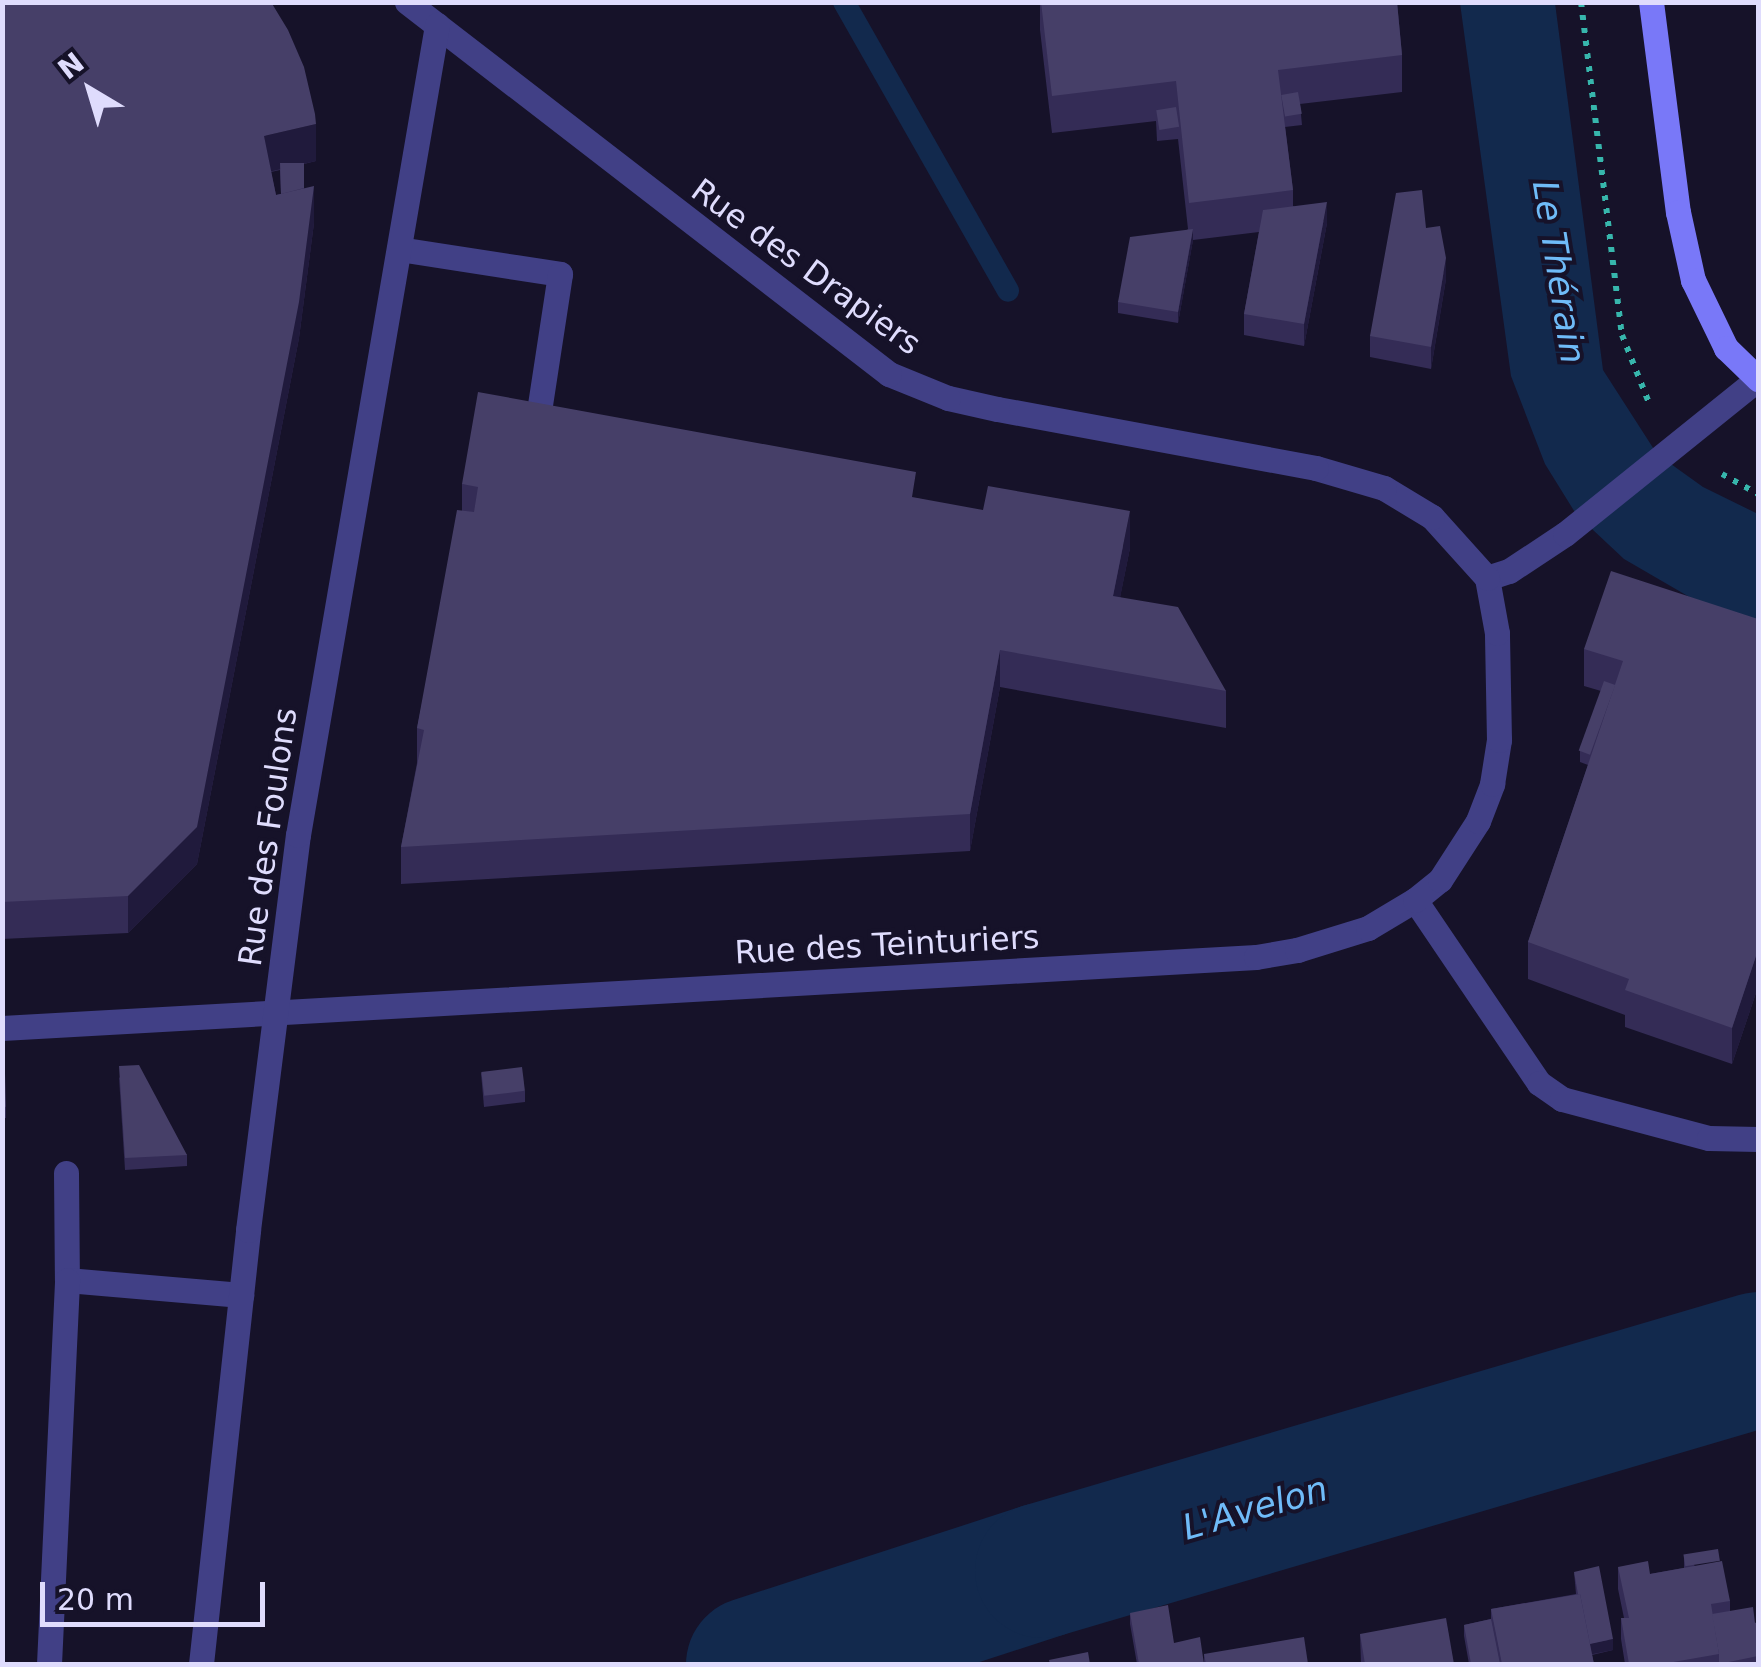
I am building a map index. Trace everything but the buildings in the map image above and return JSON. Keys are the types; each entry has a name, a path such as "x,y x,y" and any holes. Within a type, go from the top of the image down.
{"main road":[{"path":"1651,2 1678,212 1693,280 1726,348 1758,379"}],"street":[{"name":"Rue des Drapiers","path":"408,2 889,374 981,406 1316,468 1384,488 1432,517 1486,578"},
{"name":"Rue des Foulons","path":"200,1664 298,835 437,25"},
{"path":"399,249 560,274 538,418"},
{"path":"1486,578 1520,565 1565,534 1758,379"},
{"name":"Rue des Teinturiers","path":"2,1028 1256,956 1297,950 1368,928 1415,900 1460,855 1492,784 1501,682 1486,578"},
{"path":"1415,900 1539,1083 1562,1099 1710,1138 1758,1139"},
{"path":"49,1664 68,1280 66,1173"},
{"path":"68,1280 241,1295"}],"path":[{"path":"1581,2 1622,335 1642,394 1681,442 1710,468 1758,494"}],"water":[{"name":"Le Thérain","path":"1460,3 1555,3 1603,370 1657,454 1703,487 1758,514 1758,624 1717,613 1624,559 1576,514 1545,464 1511,376"}],"waterway":[{"path":"844,2 1008,291"},
{"name":"L'Avelon","path":"753,1664 1042,1570 1758,1359"}]}
